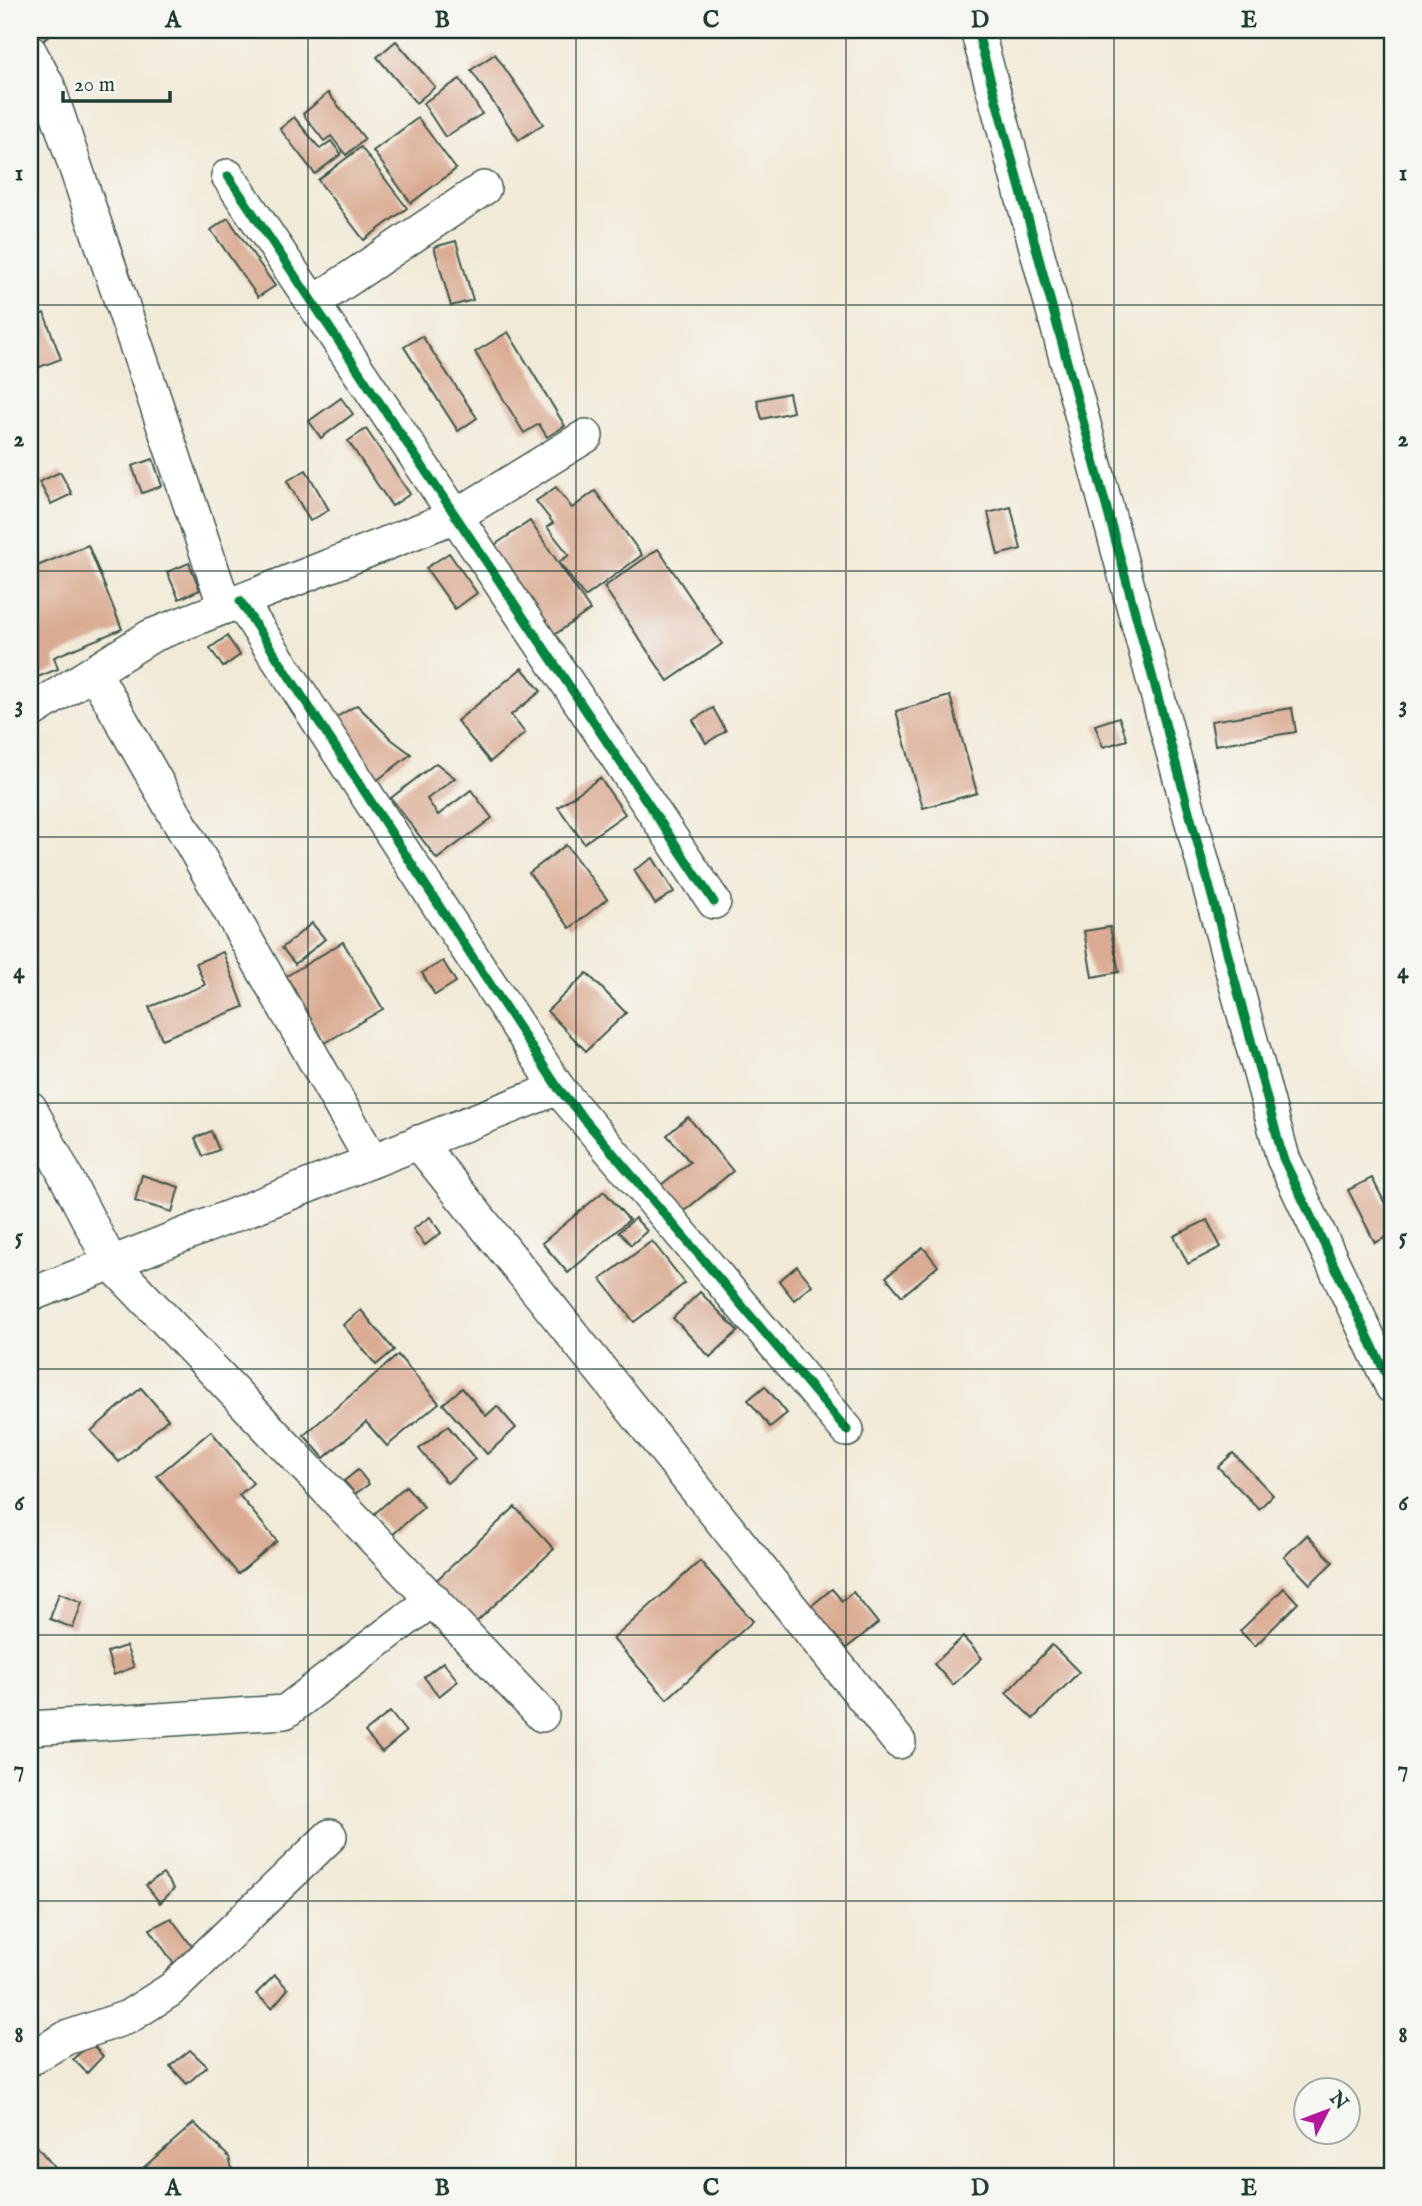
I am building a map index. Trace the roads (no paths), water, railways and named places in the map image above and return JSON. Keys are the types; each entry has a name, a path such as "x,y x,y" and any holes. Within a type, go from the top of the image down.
{"street":[{"path":"977,30 1283,1158 1392,1387"},
{"path":"30,52 48,86 232,604 558,1088 847,1430"},
{"path":"229,176 714,902"},
{"path":"313,303 484,188"},
{"path":"30,712 151,636 456,516 586,436"},
{"path":"93,672 372,1161"},
{"path":"30,1295 558,1088"},
{"path":"30,1108 111,1263 542,1715"},
{"path":"418,1142 899,1742"},
{"path":"30,1728 285,1712 433,1599"},
{"path":"30,2059 66,2038 128,2017 172,1989 330,1836"}]}
